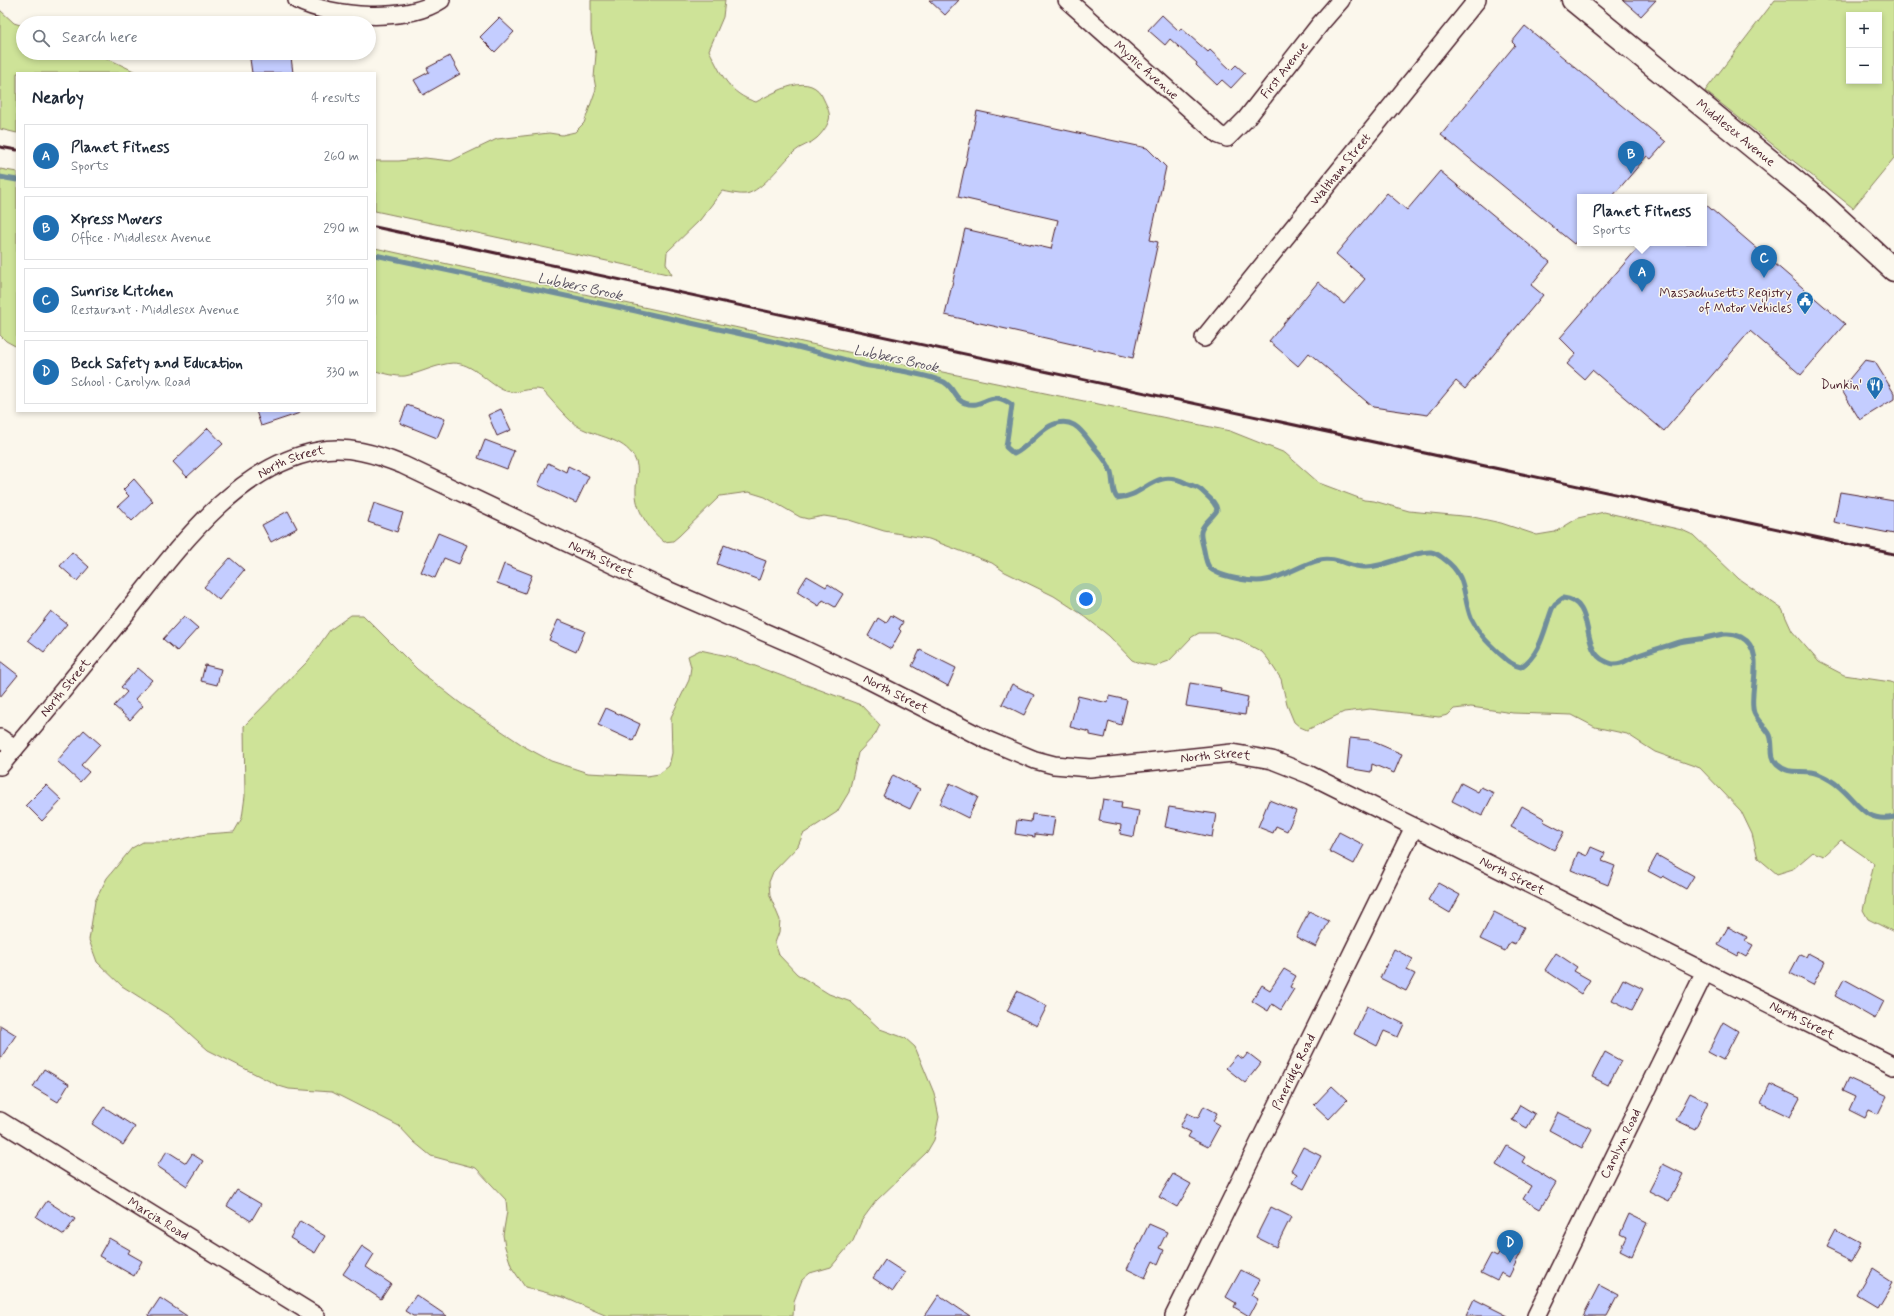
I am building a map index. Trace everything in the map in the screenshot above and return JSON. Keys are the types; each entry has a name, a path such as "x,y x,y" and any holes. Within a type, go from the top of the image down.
{"main road":[{"name":"Middlesex Avenue","path":"1573,0 1820,201 1894,270"}],"street":[{"path":"297,0 319,8 373,15 408,13 432,5 441,0"},
{"name":"Mystic Avenue","path":"1067,0 1219,135 1227,138"},
{"name":"First Avenue","path":"1227,138 1246,119 1321,23 1341,0"},
{"name":"Waltham Street","path":"1204,338 1477,0"},
{"name":"North Street","path":"0,766 182,545 232,495 260,474 295,457 318,451 354,450 403,465 658,586 801,648 865,678 987,740 1035,760 1054,765 1090,768 1232,753 1272,760 1310,774 1894,1066"},
{"path":"0,738 15,748"},
{"name":"Pineridge Road","path":"1174,1316 1414,827"},
{"name":"Carolyn Road","path":"1536,1316 1705,972"},
{"name":"Marcia Road","path":"0,1121 316,1316"}],"green space":[{"path":"591,0 725,0 723,17 709,50 727,82 739,94 756,102 773,93 793,86 802,84 811,86 818,91 824,100 829,113 827,125 817,138 796,150 759,188 746,194 722,191 700,220 667,252 666,264 672,275 376,211 376,161 399,161 425,158 451,161 497,139 549,133 562,135 575,132 584,123 596,89 594,78 596,54 591,32"},
{"path":"1775,0 1894,0 1894,158 1853,208 1705,91"},
{"path":"0,10 16,24 16,60 111,60 136,72 16,72 16,133 0,129"},
{"path":"0,169 16,172 16,346 6,341 0,335"},
{"path":"376,248 884,360 1230,431 1285,453 1319,483 1364,500 1374,501 1409,511 1473,517 1501,523 1537,535 1555,532 1578,518 1604,512 1682,530 1693,535 1739,579 1782,609 1792,631 1819,662 1844,675 1891,682 1894,684 1894,932 1868,919 1863,910 1874,863 1841,840 1824,856 1813,852 1793,869 1777,874 1758,858 1752,834 1741,811 1700,768 1655,752 1627,734 1595,727 1572,715 1513,713 1471,707 1454,709 1448,715 1439,717 1370,709 1344,712 1307,730 1294,722 1287,705 1281,679 1268,659 1262,652 1240,640 1215,633 1199,633 1192,637 1169,661 1155,666 1139,663 1132,660 1109,636 1083,615 1054,596 1005,572 992,563 929,539 884,531 849,520 824,516 808,519 800,517 765,497 749,492 720,496 673,541 664,542 649,527 641,514 636,493 637,466 634,457 617,442 579,427 565,415 542,390 532,389 518,392 508,392 497,387 473,369 453,363 441,365 405,376 376,371"},
{"path":"351,615 363,615 417,669 460,703 527,748 551,761 588,773 647,776 659,774 669,766 672,753 671,717 689,680 691,667 688,656 700,650 728,656 861,705 880,725 875,735 858,753 849,792 837,812 803,834 798,846 773,872 769,882 770,896 780,920 779,932 775,943 779,955 797,974 829,994 851,1002 880,1029 905,1038 915,1047 934,1093 939,1117 934,1140 927,1152 876,1201 862,1220 853,1241 831,1267 810,1273 802,1280 794,1301 793,1316 607,1316 563,1297 525,1287 512,1268 505,1247 503,1235 507,1211 506,1200 476,1168 431,1156 414,1142 399,1126 332,1092 289,1089 279,1086 208,1050 171,1017 122,986 97,962 89,940 95,901 107,878 132,848 143,842 168,842 206,834 234,832 242,818 245,796 244,726 308,661 330,630"}],"building":[{"path":"929,0 959,0 945,15"},
{"path":"1623,0 1656,0 1641,16"},
{"path":"1162,15 1179,31 1181,28 1208,52 1210,50 1231,70 1236,65 1245,73 1231,88 1222,80 1217,85 1196,65 1197,63 1170,39 1165,45 1148,30"},
{"path":"499,18 514,32 495,52 480,37"},
{"path":"1525,26 1666,142 1651,159 1647,156 1615,194 1577,194 1577,240 1574,244 1441,135 1515,45 1512,42"},
{"path":"450,56 460,74 423,95 414,80 429,72 427,68"},
{"path":"250,60 291,60 293,72 252,72"},
{"path":"977,111 1147,148 1166,167 1150,240 1158,242 1133,358 945,315 965,229 1051,249 1058,220 958,197"},
{"path":"1440,171 1550,262 1531,285 1543,295 1465,389 1456,381 1428,415 1373,407 1309,353 1298,366 1269,341 1318,282 1344,304 1365,279 1336,254 1387,193 1407,210"},
{"path":"1707,206 1845,324 1801,375 1750,331 1664,431 1592,370 1584,379 1567,364 1576,354 1560,338 1639,246 1707,246"},
{"path":"1865,360 1875,362 1894,393 1894,399 1860,420 1841,389"},
{"path":"407,405 445,419 437,438 400,423"},
{"path":"501,409 511,430 497,436 488,415"},
{"path":"256,412 300,412 300,413 261,426"},
{"path":"208,428 223,444 187,477 173,462"},
{"path":"485,440 514,451 507,469 478,458"},
{"path":"548,463 566,472 568,466 589,476 576,503 538,485"},
{"path":"134,479 153,501 132,521 118,506 129,496 123,490"},
{"path":"1840,492 1894,501 1894,534 1834,522"},
{"path":"374,503 403,513 397,532 368,522"},
{"path":"288,511 297,528 271,542 262,525"},
{"path":"438,533 467,545 459,564 444,558 435,578 421,572"},
{"path":"724,545 766,561 759,580 717,564"},
{"path":"72,552 89,567 77,581 60,566"},
{"path":"230,558 244,570 219,600 204,587"},
{"path":"504,564 532,575 525,593 497,583"},
{"path":"807,576 826,587 828,584 843,594 835,607 823,600 819,606 797,592"},
{"path":"51,611 67,624 44,652 28,640"},
{"path":"891,615 903,622 899,629 901,631 891,649 868,636 878,618 886,623"},
{"path":"184,616 198,628 177,651 163,639"},
{"path":"558,620 585,631 576,652 549,640"},
{"path":"920,650 956,668 948,686 912,666"},
{"path":"0,661 18,675 0,697"},
{"path":"205,665 221,669 217,685 201,681"},
{"path":"138,668 152,680 135,699 143,706 130,720 114,706 127,692 121,687"},
{"path":"1190,683 1221,688 1220,691 1248,697 1245,715 1186,706"},
{"path":"1012,684 1034,695 1024,715 1002,704"},
{"path":"1078,696 1108,703 1109,696 1127,700 1121,725 1109,721 1105,738 1090,735 1090,732 1070,727"},
{"path":"606,708 640,724 633,741 598,725"},
{"path":"84,730 100,744 81,765 89,772 80,782 57,761"},
{"path":"1350,738 1369,740 1402,754 1394,773 1372,764 1371,772 1347,768"},
{"path":"893,775 920,789 910,809 883,796"},
{"path":"950,783 978,797 968,818 940,804"},
{"path":"1461,783 1478,792 1481,787 1494,793 1482,816 1452,801"},
{"path":"46,785 62,800 42,821 26,805"},
{"path":"1103,799 1122,802 1121,808 1139,811 1134,837 1120,834 1121,825 1099,821"},
{"path":"1269,800 1296,811 1287,831 1276,826 1273,833 1258,827"},
{"path":"1522,806 1545,819 1543,821 1564,832 1554,850 1511,827"},
{"path":"1169,807 1216,814 1212,837 1165,827"},
{"path":"1032,814 1055,817 1052,836 1035,834 1035,837 1015,834 1017,820 1031,822"},
{"path":"1339,832 1364,845 1354,864 1329,851"},
{"path":"1591,847 1605,853 1602,861 1615,866 1608,885 1571,870 1578,852 1587,856"},
{"path":"1657,855 1694,876 1686,889 1663,876 1661,878 1648,871"},
{"path":"1438,883 1460,895 1450,913 1428,900"},
{"path":"1309,911 1329,921 1316,947 1296,937"},
{"path":"1494,912 1524,927 1515,944 1510,942 1505,951 1480,939"},
{"path":"1728,927 1747,937 1745,941 1753,945 1746,957 1739,953 1738,956 1718,945"},
{"path":"1394,949 1413,959 1407,970 1415,974 1406,991 1380,978"},
{"path":"1556,953 1577,967 1574,971 1590,980 1581,994 1545,970"},
{"path":"1808,953 1825,962 1813,985 1790,973 1800,954 1806,957"},
{"path":"1284,969 1296,976 1290,987 1294,989 1281,1010 1272,1004 1268,1011 1252,1001 1262,985 1270,990"},
{"path":"1623,979 1643,989 1632,1010 1612,1000"},
{"path":"1844,979 1884,1001 1875,1019 1835,996"},
{"path":"1017,991 1047,1006 1037,1026 1007,1011"},
{"path":"1367,1006 1404,1024 1398,1037 1384,1031 1377,1046 1354,1034"},
{"path":"1723,1022 1738,1031 1723,1060 1708,1052"},
{"path":"0,1025 16,1035 0,1059"},
{"path":"1605,1052 1621,1061 1608,1085 1592,1077"},
{"path":"1248,1053 1261,1063 1245,1083 1226,1068 1237,1055 1243,1059"},
{"path":"44,1069 69,1084 58,1102 33,1087"},
{"path":"1848,1078 1887,1096 1878,1114 1869,1110 1865,1118 1849,1110 1855,1097 1842,1091"},
{"path":"1770,1084 1800,1098 1790,1117 1761,1103"},
{"path":"1332,1086 1347,1100 1329,1119 1314,1105"},
{"path":"1690,1093 1708,1102 1695,1129 1676,1120"},
{"path":"1520,1105 1535,1114 1527,1128 1512,1120"},
{"path":"1204,1106 1217,1113 1213,1121 1220,1125 1208,1147 1188,1137 1191,1132 1180,1127 1187,1113 1198,1118"},
{"path":"104,1107 135,1127 123,1145 92,1124"},
{"path":"1558,1112 1592,1129 1582,1148 1549,1130"},
{"path":"1507,1146 1525,1157 1522,1162 1556,1183 1540,1209 1523,1199 1531,1186 1496,1165"},
{"path":"1303,1147 1321,1156 1304,1189 1292,1183 1297,1174 1291,1170"},
{"path":"167,1151 186,1163 192,1154 203,1161 187,1186 157,1166"},
{"path":"1663,1164 1683,1174 1669,1201 1649,1191"},
{"path":"1173,1174 1191,1184 1177,1207 1159,1197"},
{"path":"237,1190 261,1204 251,1221 227,1206"},
{"path":"47,1201 75,1219 64,1235 36,1217"},
{"path":"1271,1207 1291,1217 1276,1247 1256,1237"},
{"path":"1629,1214 1647,1223 1632,1256 1620,1250 1626,1237 1620,1234"},
{"path":"300,1221 325,1236 315,1253 290,1238"},
{"path":"1149,1224 1167,1232 1159,1248 1164,1250 1158,1264 1153,1261 1145,1278 1127,1269"},
{"path":"1835,1230 1861,1244 1852,1260 1826,1247"},
{"path":"109,1238 130,1250 128,1253 142,1261 134,1276 99,1256"},
{"path":"1505,1244 1521,1252 1509,1277 1501,1273 1497,1281 1481,1273 1491,1254 1497,1257"},
{"path":"362,1246 374,1254 366,1267 391,1284 381,1299 343,1274"},
{"path":"885,1260 905,1273 893,1291 873,1278"},
{"path":"1872,1269 1892,1282 1877,1307 1857,1295"},
{"path":"1241,1270 1260,1280 1251,1295 1258,1299 1249,1316 1234,1307 1236,1303 1226,1297"},
{"path":"1599,1285 1618,1295 1607,1316 1583,1316"},
{"path":"416,1295 447,1316 413,1316 405,1311"},
{"path":"939,1295 970,1316 925,1316"},
{"path":"160,1298 187,1316 148,1316"},
{"path":"1474,1299 1508,1316 1466,1316"}],"waterway":[{"name":"Lubbers Brook","path":"0,177 16,180"},
{"name":"Lubbers Brook","path":"376,255 751,336 866,366 898,370 926,376 944,382 951,388 958,399 965,403 978,404 992,398 998,398 1012,405 1006,447 1014,454 1024,448 1041,432 1050,426 1065,422 1071,424 1081,431 1110,468 1113,489 1117,498 1135,493 1157,480 1166,478 1175,479 1194,486 1209,498 1215,504 1217,510 1203,526 1201,531 1206,560 1209,567 1213,571 1227,576 1245,580 1260,581 1280,576 1306,564 1326,559 1337,560 1358,567 1372,567 1415,554 1424,552 1435,553 1452,565 1461,579 1468,610 1480,633 1504,657 1517,666 1521,667 1528,662 1533,655 1541,641 1552,609 1555,604 1563,598 1574,601 1580,608 1584,616 1592,647 1597,655 1612,664 1622,663 1641,654 1679,642 1724,634 1737,635 1749,643 1753,652 1755,662 1753,694 1754,713 1770,735 1772,754 1777,764 1785,770 1811,772 1828,779 1839,786 1859,807 1874,817 1894,817"}],"railway":[{"path":"0,147 16,150"},
{"path":"376,227 1894,554"}],"place":[{"name":"Xpress Movers","path":"1631,174"},
{"name":"Sunrise Kitchen","path":"1764,278"},
{"name":"Planet Fitness","path":"1642,292"},
{"name":"Massachusetts Registry of Motor Vehicles","path":"1805,315"},
{"name":"Dunkin'","path":"1875,400"},
{"name":"Beck Safety and Education","path":"1510,1263"}]}
